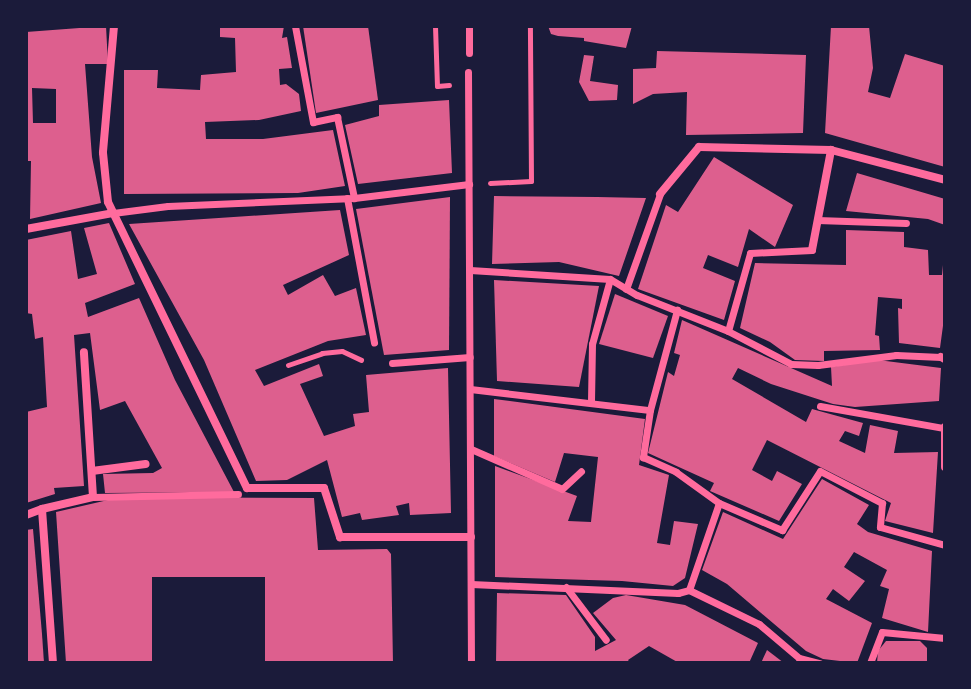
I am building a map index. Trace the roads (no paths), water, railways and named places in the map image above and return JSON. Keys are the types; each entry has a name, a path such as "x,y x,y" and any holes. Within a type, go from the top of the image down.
{"street":[{"path":"114,26 103,153 104,183 113,213 247,488 324,488 340,537 471,537"},
{"path":"295,26 313,122 337,117 374,342"},
{"path":"469,26 469,53"},
{"path":"468,72 471,663"},
{"path":"626,289 660,194 699,147 831,150 945,180"},
{"path":"728,331 750,253 812,250 831,150"},
{"path":"26,229 168,206 350,198 469,184"},
{"path":"817,220 906,223"},
{"path":"470,270 610,279 626,289 728,331 791,364 818,365 896,355 943,358"},
{"path":"591,401 592,344 610,279"},
{"path":"677,310 650,410 643,457 676,472 719,503 782,530 820,471 882,503 880,527 945,545"},
{"path":"84,352 93,497"},
{"path":"392,363 470,357"},
{"path":"470,389 650,410"},
{"path":"820,406 945,428 945,467"},
{"path":"471,449 562,489 581,471"},
{"path":"92,471 146,464"},
{"path":"26,515 93,497 238,494"},
{"path":"689,590 719,503"},
{"path":"42,509 53,663"},
{"path":"471,584 678,593 689,590 759,624 799,658 819,663"},
{"path":"566,587 606,640"},
{"path":"870,663 882,632 945,638"}]}
